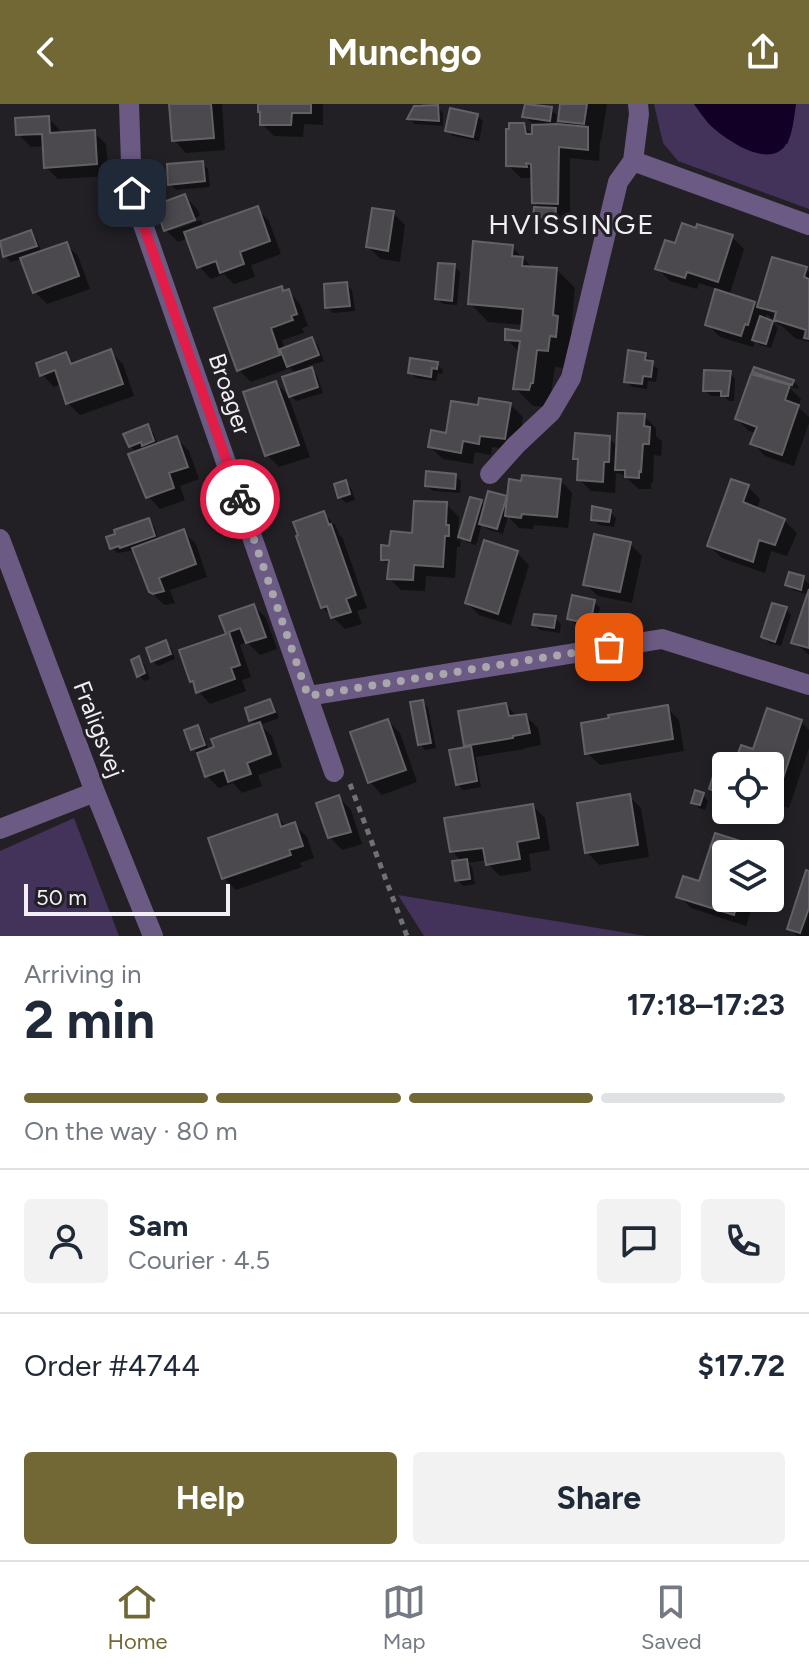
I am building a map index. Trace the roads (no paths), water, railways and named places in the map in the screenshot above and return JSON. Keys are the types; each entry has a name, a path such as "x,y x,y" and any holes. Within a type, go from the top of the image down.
{"street":[{"name":"Broager","path":"129,104 132,193 334,772"},
{"path":"490,474 551,412 571,378 618,182 633,161 638,104"},
{"path":"633,161 809,225"},
{"name":"Fraligsvej","path":"1,545 153,936"},
{"path":"308,696 662,639 809,685"},
{"path":"0,829 95,792"}],"district":[{"name":"HVISSINGE","path":"572,224"}]}
